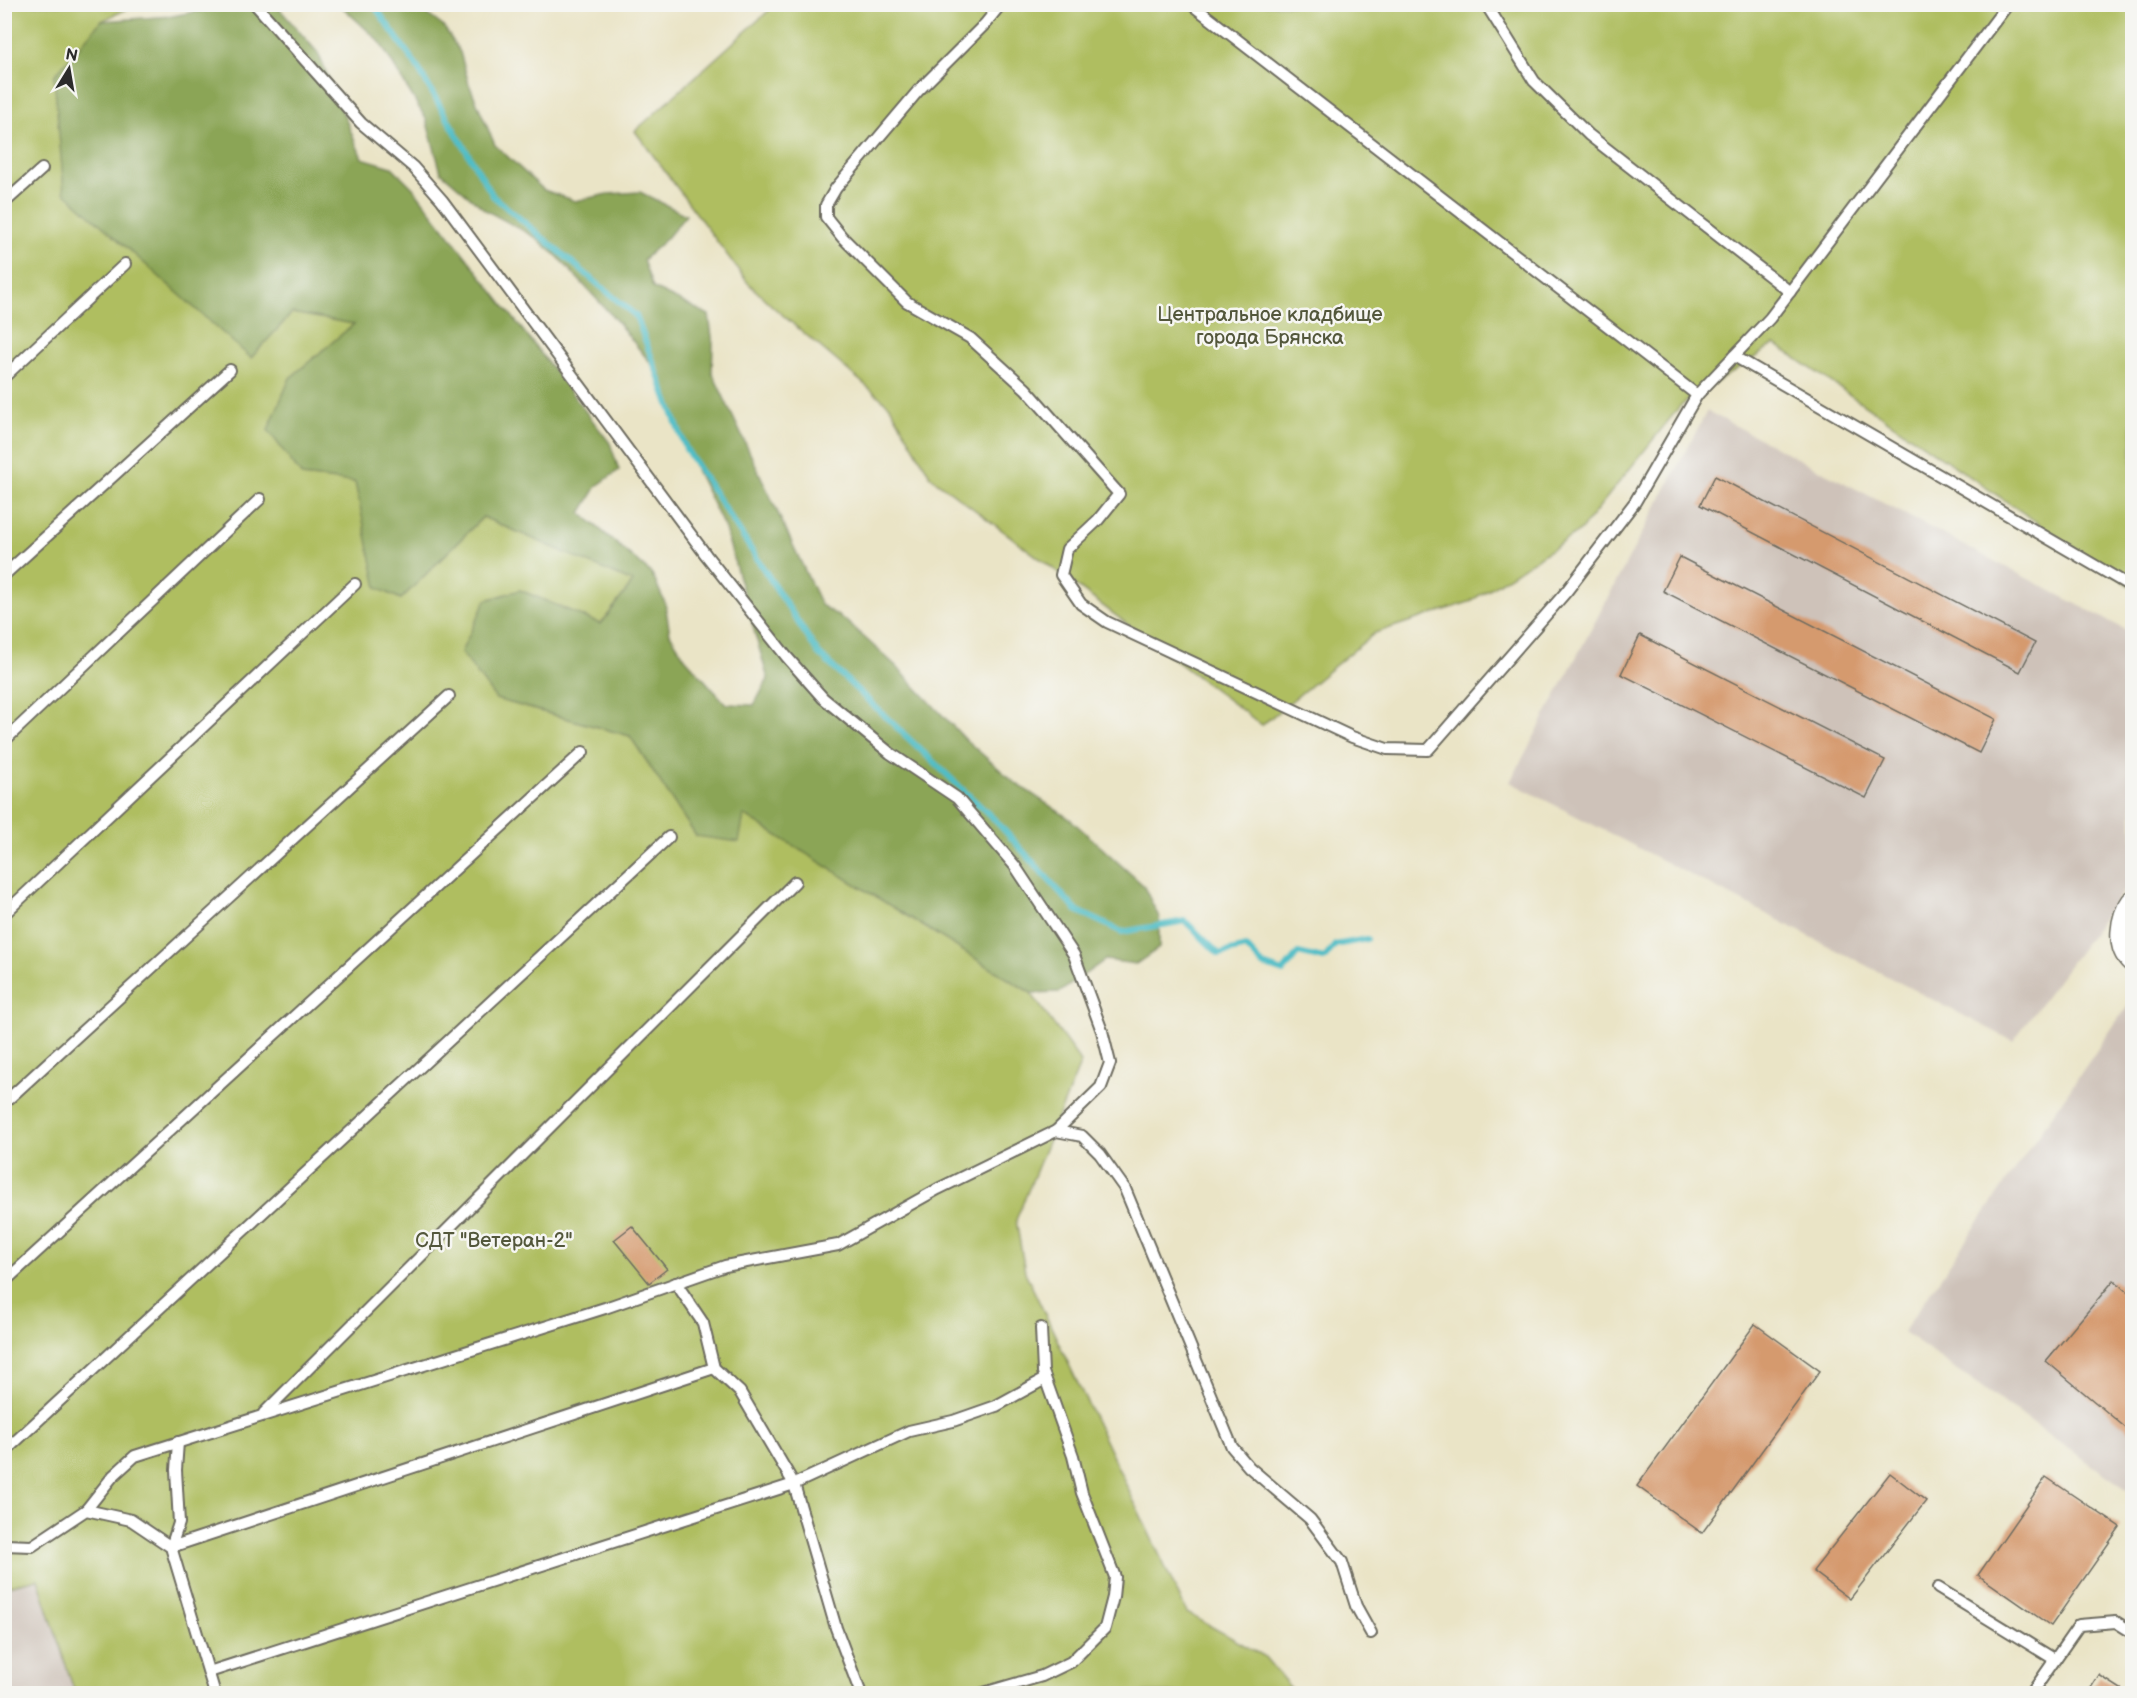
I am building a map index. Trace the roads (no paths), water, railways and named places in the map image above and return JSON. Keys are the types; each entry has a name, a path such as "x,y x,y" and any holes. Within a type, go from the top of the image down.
{"street":[{"path":"2133,902 2127,909 2121,930 2127,957 2133,961"}],"lane":[{"path":"4,1545 33,1546 86,1510 113,1476 135,1456 605,1308 725,1266 838,1245 938,1189 1056,1131 1101,1087 1110,1063 1102,1031 1074,955 1015,866 957,798 890,753 823,698 706,555 442,200 413,167 361,123 255,4"},
{"path":"1001,4 918,91 836,188 826,205 826,217 842,237 907,302 970,338 1026,389 1119,494 1098,520 1067,549 1061,575 1081,603 1107,622 1352,737 1387,749 1428,750 1566,592 1635,502 1698,395 1770,318 2004,6"},
{"path":"1191,4 1698,395"},
{"path":"1486,4 1534,81 1588,135 1790,292"},
{"path":"4,203 42,169"},
{"path":"4,377 125,264"},
{"path":"1734,356 2133,587"},
{"path":"4,575 230,370"},
{"path":"4,741 260,499"},
{"path":"4,914 355,584"},
{"path":"4,1103 449,696"},
{"path":"4,1282 582,752"},
{"path":"4,1452 669,837"},
{"path":"262,1415 795,882"},
{"path":"1056,1131 1082,1136 1125,1189 1232,1447 1249,1467 1310,1519 1342,1562 1356,1606 1371,1633"},
{"path":"676,1283 703,1323 714,1368 740,1392 794,1484 836,1628 861,1694"},
{"path":"980,1694 1042,1676 1071,1662 1105,1628 1113,1597 1114,1577 1082,1493 1073,1456 1045,1379 1041,1329"},
{"path":"171,1547 714,1368"},
{"path":"209,1672 794,1484 909,1431 953,1421 996,1406 1045,1379"},
{"path":"178,1442 176,1470 179,1523 171,1547 215,1694"},
{"path":"86,1510 131,1520 171,1547"},
{"path":"1938,1588 2054,1659"},
{"path":"2031,1694 2079,1625 2116,1622 2133,1632"}],"waterway":[{"path":"373,4 416,65 493,196 636,316 686,449 818,653 995,820 1076,910 1122,932 1185,921 1219,954 1246,947 1263,965 1283,972 1298,953 1324,959 1335,945 1367,939"}],"park label":[{"name":"Центральное кладбище города Брянска","path":"1270,326"},
{"name":"СДТ \"Ветеран-2\"","path":"494,1241"}]}
